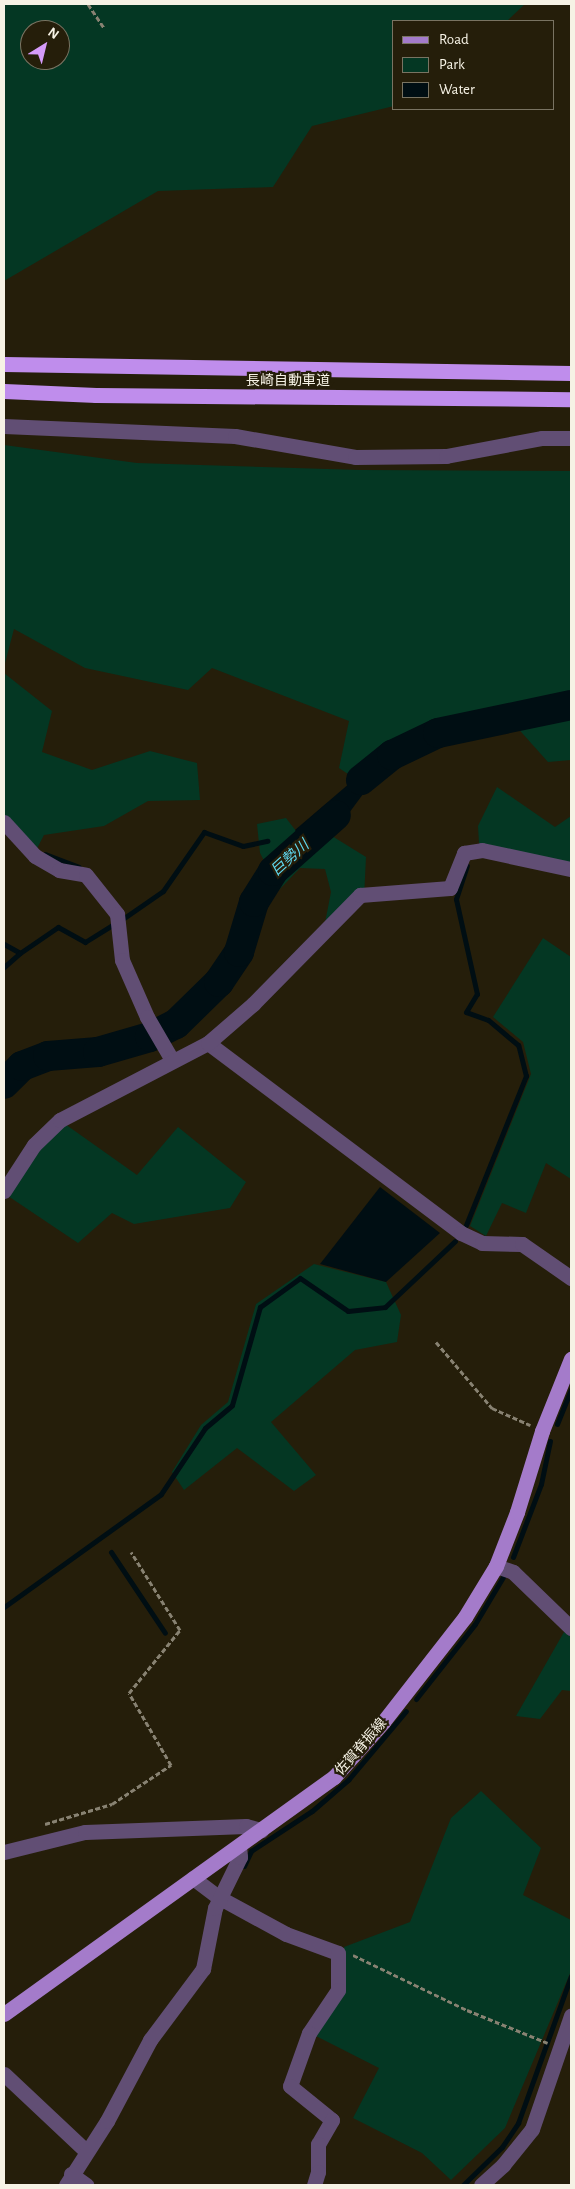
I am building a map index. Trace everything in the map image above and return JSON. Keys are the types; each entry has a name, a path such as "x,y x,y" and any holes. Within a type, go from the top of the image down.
{"highway":[{"name":"長崎自動車道","path":"4,364 571,373"},
{"name":"長崎自動車道","path":"4,392 96,395 571,399"}],"main road":[{"name":"佐賀脊振線","path":"4,2014 239,1846 340,1770 383,1722 465,1617 496,1566 517,1512 542,1431 571,1359"}],"street":[{"path":"4,426 235,436 356,457 446,456 542,438 571,438"},
{"path":"4,822 36,856 60,870 86,875 117,914 122,960 147,1017 169,1055"},
{"path":"4,1191 34,1145 60,1120 169,1055 208,1043 253,1004 360,895 450,888 464,852 482,850 571,869"},
{"path":"208,1043 461,1233 482,1243 522,1244 571,1278"},
{"path":"496,1566 513,1572 571,1628"},
{"path":"7,1845 85,1832 246,1826 261,1830"},
{"path":"76,2181 86,2151 107,2121 150,2040 203,1969 214,1908 240,1857 239,1846"},
{"path":"194,1878 220,1898 286,1934 338,1953 338,1990 309,2033 290,2086 332,2120 318,2144 318,2172 314,2185"},
{"path":"481,2185 503,2165 532,2129 571,2016"},
{"path":"4,2074 86,2151"}],"path":[{"path":"88,4 104,28"},
{"path":"436,1342 492,1408 542,1431"},
{"path":"40,1826 112,1804 170,1765 129,1693 180,1630 131,1552"},
{"path":"338,1953 360,1956 467,2010 538,2039"}],"green space":[{"path":"4,4 525,4 508,20 392,20 392,106 312,126 273,187 158,191 4,281"},
{"path":"4,445 137,463 360,470 571,471 571,760 548,762 514,724 442,738 414,752 392,755 371,765 354,778 339,768 349,721 212,668 188,690 85,668 14,629 4,667"},
{"path":"4,673 52,711 42,752 92,770 150,751 197,763 200,800 148,801 104,826 44,835 31,860 4,831"},
{"path":"497,787 555,827 571,816 571,866 479,843 478,826"},
{"path":"286,818 310,849 332,836 366,857 364,898 322,938 331,892 325,869 300,868 279,890 260,853 257,824"},
{"path":"543,938 571,957 571,1179 546,1163 526,1213 502,1203 486,1236 470,1226 531,1074 523,1042 493,1017"},
{"path":"65,1124 137,1175 178,1127 246,1182 230,1208 134,1224 112,1213 78,1243 8,1196 39,1149"},
{"path":"314,1264 386,1282 401,1315 397,1342 355,1350 271,1422 316,1475 294,1491 237,1448 184,1490 172,1472 201,1425 228,1402 256,1304"},
{"path":"564,1632 571,1637 571,1691 562,1690 540,1719 516,1716"},
{"path":"481,1791 541,1848 523,1895 571,1920 571,1971 505,2128 451,2180 422,2153 353,2118 379,2068 314,2035 343,1992 344,1947 410,1922 451,1818"}],"water":[{"path":"392,755 332,836 310,849 295,830 371,765"},
{"path":"380,1187 440,1233 386,1282 320,1264"}],"waterway":[{"name":"巨勢川","path":"361,780 392,755 438,733 571,705"},
{"name":"巨勢川","path":"4,1084 22,1066 48,1056 98,1052 150,1037 176,1024 219,982 239,952 254,902 273,871 336,815"},
{"path":"124,918 163,891 204,832 243,846 267,841"},
{"path":"45,854 79,867"},
{"path":"466,1225 526,1076 518,1045 488,1020 466,1012 477,994 456,899 467,866"},
{"path":"4,944 20,953 58,927 85,942 111,926"},
{"path":"4,967 20,953"},
{"path":"4,1607 161,1494 205,1428 232,1405 260,1307 300,1278 348,1311 385,1307 455,1241"},
{"path":"557,1424 571,1390"},
{"path":"513,1557 541,1484 550,1441"},
{"path":"111,1552 165,1633"},
{"path":"416,1699 475,1624 503,1577"},
{"path":"244,1866 251,1851 312,1811 348,1780 406,1711"},
{"path":"463,2185 502,2147 518,2123 571,1976"}]}
